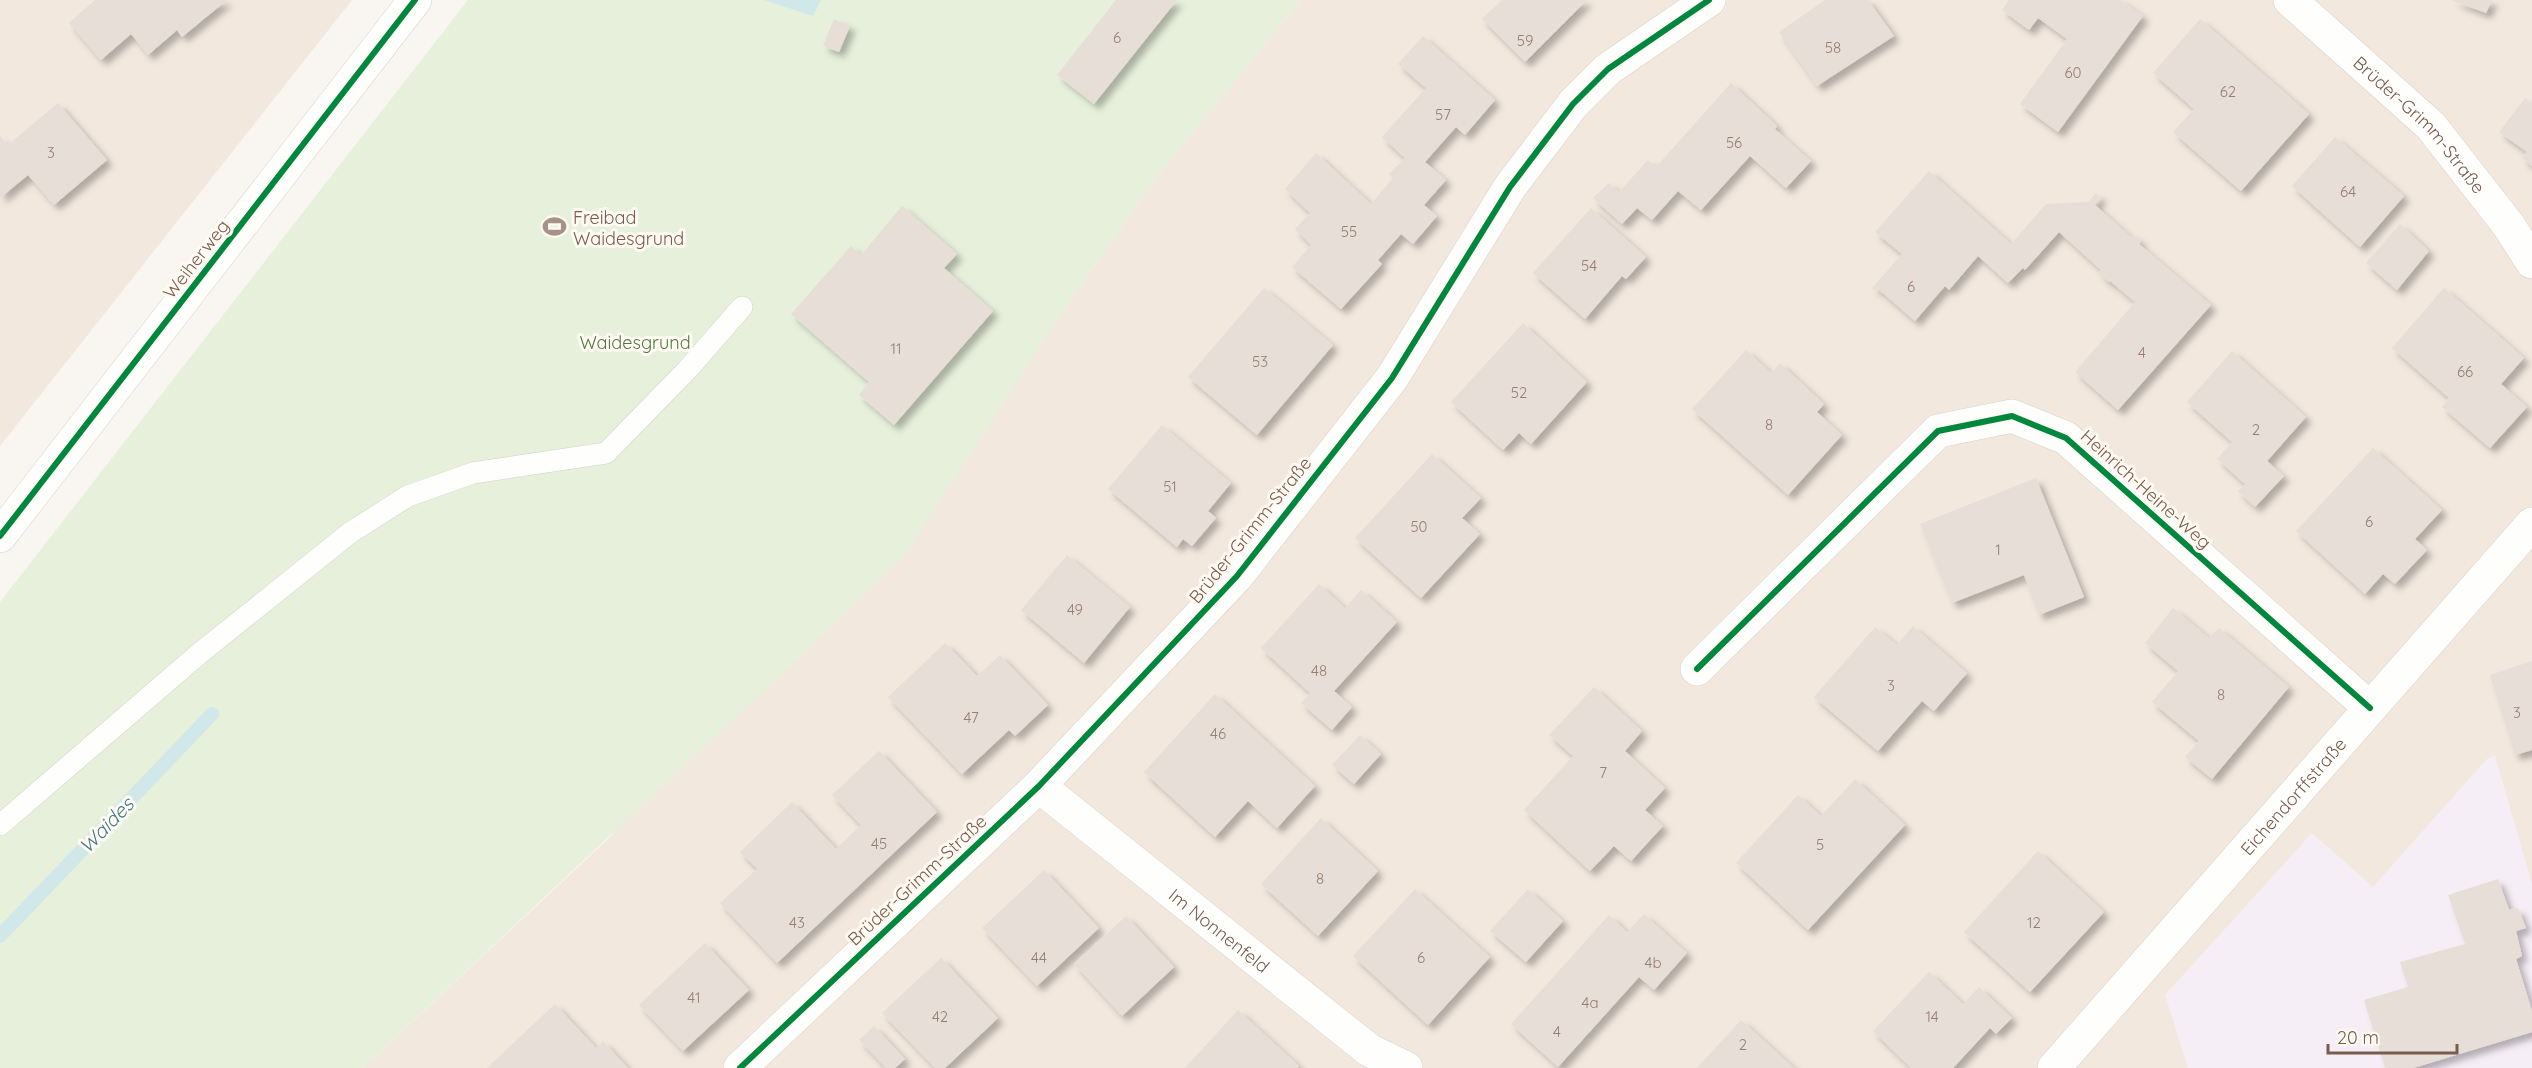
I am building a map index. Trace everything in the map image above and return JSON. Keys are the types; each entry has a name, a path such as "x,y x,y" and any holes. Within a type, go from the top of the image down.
{"street":[{"name":"Weiherweg","path":"0,536 416,0"},
{"name":"Brüder-Grimm-Straße","path":"740,1068 1039,786 1237,576 1392,378 1510,187 1573,104 1608,69 1709,0"},
{"name":"Brüder-Grimm-Straße","path":"2290,0 2431,126 2509,226 2532,262"},
{"name":"Heinrich-Heine-Weg","path":"1697,669 1938,431 2012,416 2066,438 2370,708"},
{"name":"Eichendorffstraße","path":"2054,1068 2532,524"},
{"name":"Im Nonnenfeld","path":"1039,786 1362,1059 1406,1068"}],"lane":[{"path":"0,825 200,653 351,532 408,496 473,473 606,453 688,369 742,307"}],"shaded area":[{"path":"0,0 352,0 0,446"},
{"path":"1301,0 2532,0 2532,1068 363,1068 608,839 1061,314 1158,175"},
{"path":"2495,756 2532,884 2532,1068 2188,1068 2165,995 2312,833 2373,887 2487,759"}],"green space":[{"name":"Waidesgrund","path":"468,0 1301,0 1158,175 1061,314 905,555 363,1068 0,1068 0,602"}],"water":[{"path":"764,0 821,0 813,16"}],"building":[{"path":"95,0 227,0 182,37 177,30 148,55 131,34 101,60 69,23"},
{"path":"1116,0 1177,0 1094,104 1057,75"},
{"path":"1502,0 1587,0 1525,62 1482,19"},
{"path":"1825,0 1868,0 1894,36 1817,86 1779,32"},
{"path":"2009,0 2121,0 2143,16 2058,132 2020,104 2067,39 2038,18 2029,30 2002,10"},
{"path":"2451,0 2492,0 2486,13"},
{"path":"834,19 850,26 839,52 823,46"},
{"path":"2200,19 2309,114 2241,191 2173,132 2194,109 2153,73"},
{"path":"1423,36 1495,100 1465,135 1456,127 1425,162 1446,180 1424,205 1437,216 1413,244 1401,234 1378,260 1382,264 1341,309 1292,267 1311,245 1295,229 1310,213 1285,189 1316,153 1371,204 1393,178 1389,174 1405,158 1382,137 1426,88 1398,64"},
{"path":"1731,83 1777,126 1775,129 1811,161 1786,188 1750,156 1701,210 1678,191 1652,220 1637,208 1622,224 1593,198 1609,183 1619,192 1648,160 1656,167"},
{"path":"2525,98 2532,103 2532,166 2522,158 2527,152 2499,132"},
{"path":"58,103 107,160 54,205 28,175 0,198 0,136 8,145"},
{"path":"2335,137 2404,196 2360,247 2292,186"},
{"path":"1929,171 2011,244 2046,204 2088,202 2096,193 2101,198 2095,205 2131,237 2133,235 2141,241 2139,244 2211,305 2118,410 2075,372 2135,302 2099,273 2101,270 2059,232 2025,270 2023,268 2008,283 1978,256 1949,290 1945,286 1915,321 1877,288 1875,290 1872,288 1902,254 1875,232"},
{"path":"902,206 957,254 944,268 993,311 894,425 859,395 869,382 791,314 851,246 861,255"},
{"path":"1591,208 1646,257 1626,279 1622,276 1585,319 1533,273"},
{"path":"2400,224 2429,251 2397,290 2366,263"},
{"path":"1264,288 1333,345 1257,435 1188,377"},
{"path":"2444,288 2524,358 2501,384 2527,407 2490,448 2442,407 2449,398 2392,348"},
{"path":"1523,323 1587,382 1531,444 1519,433 1503,450 1451,402"},
{"path":"1746,350 1771,373 1780,363 1824,404 1817,412 1842,435 1788,495 1692,409"},
{"path":"2232,351 2306,417 2267,461 2284,476 2255,507 2238,491 2245,484 2217,459 2232,442 2187,402"},
{"path":"1162,425 1231,483 1208,511 1216,518 1192,546 1183,539 1177,547 1108,489"},
{"path":"2373,448 2442,510 2415,539 2427,550 2395,584 2383,574 2365,594 2296,531"},
{"path":"1432,454 1481,498 1462,518 1480,534 1421,598 1355,538"},
{"path":"2036,478 2084,597 2039,615 2024,575 1952,603 1920,524"},
{"path":"1067,555 1130,607 1084,663 1021,610"},
{"path":"1319,584 1345,608 1361,590 1397,622 1334,691 1352,707 1332,730 1301,703 1310,693 1261,648"},
{"path":"2173,608 2209,638 2219,628 2289,687 2212,779 2185,757 2199,741 2152,702 2178,671 2145,643"},
{"path":"1913,626 1967,673 1934,711 1922,701 1878,751 1814,697 1875,627 1897,645"},
{"path":"945,643 977,676 1000,655 1048,705 1015,736 1009,730 962,774 888,697"},
{"path":"2532,661 2532,750 2515,755 2490,675"},
{"path":"1594,687 1642,731 1625,751 1665,788 1645,810 1663,826 1631,861 1614,846 1590,871 1524,810 1573,756 1549,735"},
{"path":"1215,694 1315,786 1277,828 1248,801 1215,837 1144,772"},
{"path":"1360,735 1381,754 1354,784 1332,765"},
{"path":"879,751 937,812 777,963 720,903 757,869 740,852 792,802 836,849 861,825 832,795"},
{"path":"1855,779 1905,825 1808,930 1736,863 1798,795 1821,816"},
{"path":"1321,818 1378,871 1318,936 1261,884"},
{"path":"2038,851 2104,912 2030,992 1964,932"},
{"path":"1044,870 1099,928 1037,986 982,928"},
{"path":"2498,879 2509,910 2518,908 2526,928 2516,931 2522,956 2516,959 2532,1011 2532,1032 2413,1068 2385,1068 2364,1000 2408,987 2400,962 2465,944 2448,895"},
{"path":"1415,889 1490,957 1428,1025 1353,956"},
{"path":"1528,889 1563,921 1526,962 1490,931"},
{"path":"1644,914 1687,953 1654,990 1639,977 1558,1067 1511,1024 1609,915 1627,932"},
{"path":"1126,916 1174,967 1122,1016 1074,964"},
{"path":"705,943 749,990 683,1051 639,1005"},
{"path":"941,958 998,1018 945,1068 935,1068 882,1013"},
{"path":"1929,972 1963,1004 1979,987 2012,1018 1996,1034 1990,1028 1953,1068 1911,1068 1873,1031"},
{"path":"555,1004 596,1048 603,1041 628,1068 487,1068"},
{"path":"1238,1010 1299,1066 1297,1068 1185,1068"},
{"path":"1741,1020 1794,1068 1697,1068"},
{"path":"874,1026 905,1059 895,1068 886,1068 859,1040"}],"waterway":[{"name":"Waides","path":"0,936 212,714"}],"cycle path":[{"path":"0,536 415,0"},
{"path":"740,1068 1039,786 1237,576 1392,378 1510,187 1573,104 1608,69 1709,0"},
{"path":"1697,669 1938,431 2012,416 2066,438 2370,708"}],"place":[{"name":"Freibad Waidesgrund","path":"555,227"}]}
